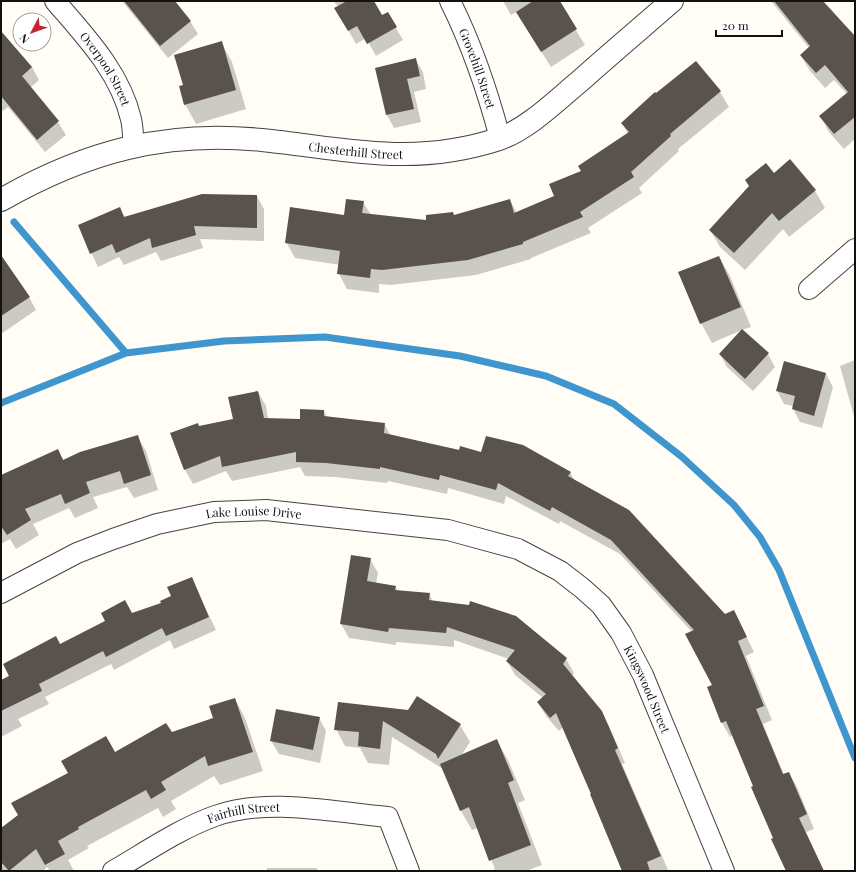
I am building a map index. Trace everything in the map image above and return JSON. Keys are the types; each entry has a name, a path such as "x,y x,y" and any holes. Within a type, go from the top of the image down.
{"street":[{"name":"Overpool Street","path":"55,1 97,50 117,81 131,119 134,147"},
{"name":"Grovehill Street","path":"450,1 466,33 486,85 500,138"},
{"name":"Chesterhill Street","path":"1,200 69,166 112,151 168,140 215,137 261,140 370,154 402,155 431,154 462,149 500,138 521,127 552,105 672,1"},
{"path":"809,289 855,249"},
{"name":"Lake Louise Drive","path":"1,593 77,553 113,539 157,524 214,512 266,510 448,530 518,549"},
{"name":"Kingswood Street","path":"518,549 560,571 582,588 601,605 621,633 643,675 724,871"},
{"name":"Fairhill Street","path":"113,871 193,825 236,811 277,806 388,818 409,871"}],"building":[{"path":"124,1 175,1 191,21 160,46"},
{"path":"347,1 374,1 382,15 388,12 397,27 367,44 357,26 348,31 334,8"},
{"path":"533,1 560,1 577,29 541,52 516,12"},
{"path":"774,1 823,1 855,36 855,117 834,134 819,116 848,92 825,65 816,73 800,55 810,46"},
{"path":"1,31 12,44 12,52 19,52 32,67 22,76 59,121 37,140 1,96"},
{"path":"222,41 236,90 184,105 179,86 183,85 174,55"},
{"path":"416,58 420,76 407,79 414,109 386,115 375,68"},
{"path":"696,61 721,91 670,134 671,136 631,172 634,177 580,212 583,217 523,242 523,244 468,260 382,270 371,269 370,278 337,274 340,251 285,243 290,207 344,215 346,199 364,201 362,213 426,220 426,215 453,212 454,215 510,199 514,213 554,196 549,184 581,171 578,166 629,132 621,123 655,92 656,93"},
{"path":"790,159 816,190 779,221 772,213 734,253 709,230 749,186 745,180 766,163 774,173"},
{"path":"202,194 257,195 257,228 194,226 196,235 152,248 150,238 116,253 112,244 90,254 78,225 120,207 124,217"},
{"path":"1,255 30,297 1,316"},
{"path":"719,256 741,307 700,324 678,272"},
{"path":"742,329 769,353 745,379 719,354"},
{"path":"784,361 826,373 814,416 792,409 795,396 776,391"},
{"path":"258,391 264,418 300,419 300,409 324,410 324,416 385,423 384,433 459,450 460,446 481,452 486,436 523,445 571,472 568,476 629,510 725,614 734,610 747,637 738,641 764,706 756,709 783,774 789,772 807,814 799,818 824,871 786,871 771,839 773,838 751,787 753,786 726,721 721,723 707,687 712,685 685,634 694,630 611,540 552,507 550,511 498,483 496,490 440,475 439,480 380,467 380,469 326,463 296,462 296,452 222,467 220,456 184,470 170,433 198,423 199,426 233,419 228,397"},
{"path":"138,435 151,475 124,484 120,471 86,482 90,493 65,504 61,494 25,509 31,520 7,535 1,526 1,475 58,449 63,460 80,452"},
{"path":"351,555 371,558 367,581 396,586 395,590 430,593 429,600 469,605 470,601 516,616 567,658 563,664 602,711 618,748 615,750 661,856 647,862 650,871 622,871 556,713 550,718 537,702 546,694 506,661 515,650 447,627 446,633 389,628 388,632 340,624"},
{"path":"192,577 209,617 166,636 162,628 106,657 103,651 39,684 42,691 1,711 1,680 9,676 3,664 56,636 60,644 105,621 101,613 125,600 132,613 161,603 160,601 171,596 167,587"},
{"path":"417,696 461,724 438,759 436,754 383,721 380,749 358,746 359,732 334,730 338,702 408,710"},
{"path":"235,698 253,752 208,766 205,756 161,782 166,790 151,799 146,790 78,827 79,829 58,841 65,854 45,865 36,849 9,871 1,862 1,828 18,815 11,803 68,773 61,761 106,736 115,752 166,723 172,732 213,718 209,706"},
{"path":"276,709 320,717 313,750 270,741"},
{"path":"497,739 514,780 508,783 531,845 489,861 469,807 460,811 440,764"}],"waterway":[{"path":"14,222 126,353 224,341 325,337 460,356 546,376 614,404 682,457 734,505 760,537 779,570 855,758"},
{"path":"1,403 126,353"}]}
